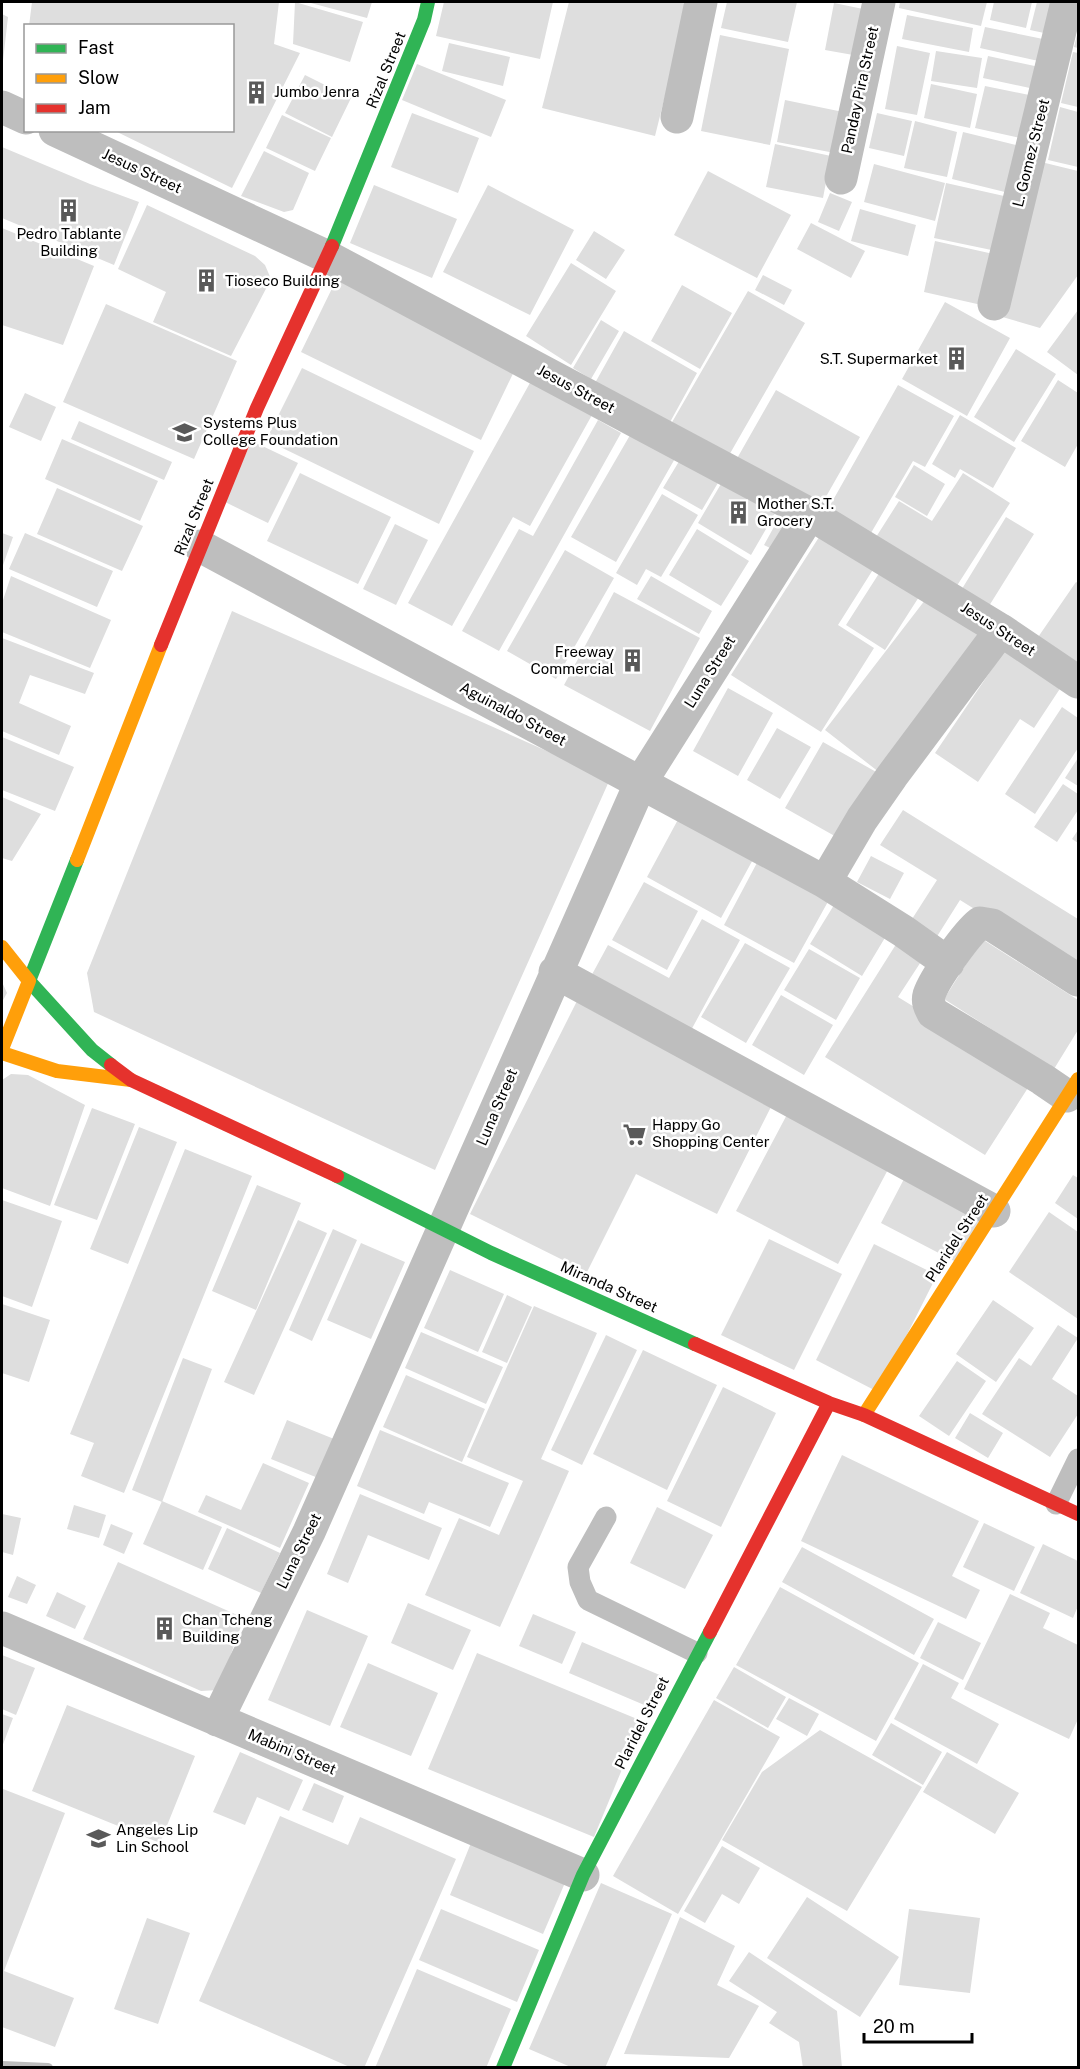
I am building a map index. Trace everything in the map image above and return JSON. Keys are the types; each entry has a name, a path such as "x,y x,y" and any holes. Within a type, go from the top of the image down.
{"street":[{"name":"Rizal Street","path":"2,1051 200,546 257,408 328,256 424,20 428,2"},
{"path":"677,117 702,2"},
{"name":"Panday Pira Street","path":"842,178 879,2"},
{"name":"L. Gomez Street","path":"994,304 1067,2"},
{"path":"2,107 24,117"},
{"name":"Jesus Street","path":"58,132 328,256 810,514 1001,630 1078,682"},
{"name":"Luna Street","path":"217,1720 309,1532 641,782 810,514"},
{"name":"Aguinaldo Street","path":"200,546 825,882 948,963"},
{"path":"825,882 880,793 1001,630"},
{"path":"1073,1088 1042,1079 933,1013 928,1004 929,994 948,963 970,930 980,923 992,925 1078,980"},
{"name":"Miranda Street","path":"2,947 29,981 92,1050 131,1080 445,1228 491,1253 829,1403 864,1415 954,1455 1078,1514"},
{"path":"555,972 994,1211"},
{"name":"Miranda Street","path":"2,1051 57,1071 131,1080"},
{"name":"Plaridel Street","path":"864,1415 1073,1088"},
{"name":"Plaridel Street","path":"503,2067 583,1875 829,1403"},
{"name":"Mabini Street","path":"2,1628 583,1875"}],"lane":[{"path":"1056,1504 1078,1459"},
{"path":"606,1517 578,1567 580,1582 588,1600 697,1653"}],"building":[{"name":"Jumbo Jenra","path":"32,2 279,2 274,44 300,53 232,188 117,132 234,132 234,24 29,24"},
{"path":"295,2 363,22 350,62 293,44"},
{"path":"307,2 372,2 367,18"},
{"path":"444,2 553,2 540,59 436,36"},
{"path":"569,2 688,4 655,136 542,108"},
{"path":"727,2 797,2 788,42 721,28"},
{"path":"900,2 987,2 981,26 899,8"},
{"path":"994,2 1032,2 1026,28 990,20"},
{"path":"1037,2 1057,2 1049,34 1030,30"},
{"path":"834,3 868,10 859,56 825,50"},
{"path":"2,14 8,17 3,61 2,61"},
{"path":"907,15 973,28 969,52 902,39"},
{"path":"985,27 1048,40 1043,62 980,48"},
{"path":"1078,31 1078,48 1074,47"},
{"path":"720,35 789,49 770,145 701,131"},
{"path":"449,43 510,57 503,86 442,71"},
{"path":"897,46 930,53 917,115 885,109"},
{"path":"936,51 982,58 977,88 931,81"},
{"path":"1073,52 1078,53 1078,107 1061,103"},
{"path":"988,56 1044,68 1039,90 983,78"},
{"path":"417,64 506,100 491,137 402,100"},
{"path":"305,75 351,98 332,137 285,113"},
{"path":"931,84 977,94 970,128 924,118"},
{"path":"985,86 1034,96 1025,139 975,128"},
{"path":"785,100 848,113 840,154 777,142"},
{"path":"1060,107 1078,112 1078,167 1048,160"},
{"path":"412,113 479,138 458,193 391,167"},
{"path":"877,113 912,121 904,156 869,148"},
{"path":"282,115 331,138 315,171 266,148"},
{"path":"915,121 957,132 947,177 904,168"},
{"path":"963,132 1024,147 1013,194 952,179"},
{"path":"775,144 831,156 823,198 766,187"},
{"name":"Pedro Tablante Building","path":"2,147 139,202 114,265 2,218"},
{"path":"264,151 309,173 293,210 284,212 241,196"},
{"path":"1033,160 1078,171 1078,275 1040,328 999,316"},
{"path":"874,164 945,183 935,221 864,202"},
{"path":"708,171 791,215 757,278 674,235"},
{"path":"946,183 1013,198 1001,252 934,238"},
{"path":"374,185 457,219 432,278 350,243"},
{"path":"488,185 574,230 530,315 443,272"},
{"path":"830,193 852,202 839,231 818,222"},
{"name":"Tioseco Building","path":"147,205 255,256 265,265 271,279 231,356 153,322 166,292 118,269"},
{"path":"860,209 916,225 908,256 851,241"},
{"path":"811,223 865,251 851,278 797,249"},
{"path":"2,228 94,266 63,345 2,325"},
{"path":"594,231 625,250 606,279 576,260"},
{"path":"935,241 998,255 986,306 924,292"},
{"path":"571,263 616,291 571,365 526,336"},
{"path":"340,272 520,359 481,440 301,352"},
{"path":"763,275 792,290 784,305 755,290"},
{"path":"682,285 732,313 700,369 651,341"},
{"path":"748,291 805,323 728,457 671,424"},
{"name":"S.T. Supermarket","path":"945,302 1010,338 967,416 902,379"},
{"path":"106,304 237,361 194,459 63,402"},
{"path":"1078,310 1078,375 1047,352"},
{"path":"601,320 619,331 591,379 573,368"},
{"path":"624,331 697,373 669,424 595,383"},
{"path":"1016,349 1056,374 1014,442 974,417"},
{"path":"302,368 474,451 439,524 266,440"},
{"path":"1058,380 1078,393 1078,444 1065,467 1021,441"},
{"path":"531,381 592,415 530,526 513,517 452,626 408,603"},
{"path":"898,385 954,416 925,467 913,461 871,533 828,509"},
{"path":"776,390 860,437 819,509 735,462"},
{"path":"25,393 56,407 41,441 9,427"},
{"path":"960,415 1016,448 993,488 960,469 955,478 932,464"},
{"path":"598,420 621,433 499,651 462,631 519,529 533,536"},
{"path":"79,421 172,462 164,480 71,439"},
{"path":"633,430 677,455 616,562 571,537"},
{"path":"62,439 158,481 140,521 45,479"},
{"path":"252,441 298,463 268,523 223,501"},
{"path":"684,453 722,476 702,510 663,488"},
{"path":"914,465 945,484 927,516 895,497"},
{"name":"Mother S.T. Grocery","path":"728,472 781,503 751,555 698,523"},
{"path":"300,473 391,517 358,584 267,541"},
{"path":"963,473 1010,503 951,595 871,545 899,501 932,521"},
{"path":"57,488 143,526 122,571 37,534"},
{"path":"662,494 698,515 661,577 646,569 637,585 616,573"},
{"path":"781,514 800,524 784,555 764,545"},
{"path":"1006,517 1034,534 984,614 957,597"},
{"path":"395,524 428,540 396,605 363,589"},
{"path":"697,529 749,561 721,606 669,575"},
{"path":"2,533 13,537 2,568"},
{"path":"25,533 113,571 97,607 9,569"},
{"path":"821,534 874,568 838,625 874,648 821,732 731,675"},
{"path":"565,550 614,578 556,679 507,651"},
{"path":"885,564 924,589 885,650 846,625"},
{"path":"11,576 111,620 90,668 2,632 2,603"},
{"path":"651,576 712,611 699,634 637,599"},
{"path":"1076,582 1078,583 1078,669 1034,643"},
{"path":"932,591 992,635 884,776 825,730"},
{"name":"Freeway Commercial","path":"614,592 700,638 650,731 564,685"},
{"path":"232,611 610,779 435,1170 94,1012 87,973"},
{"path":"2,638 94,673 85,694 30,675 19,703 71,726 59,755 2,731"},
{"path":"1011,641 1067,678 1034,728 1020,719 978,782 935,753"},
{"path":"728,688 773,713 738,776 693,751"},
{"path":"1062,707 1078,718 1078,748 1035,814 1005,794"},
{"path":"777,728 811,747 780,799 747,780"},
{"path":"2,737 74,767 55,811 2,790"},
{"path":"823,742 878,773 840,839 785,808"},
{"path":"1078,758 1078,786 1065,778"},
{"path":"1063,784 1078,794 1078,810 1057,842 1034,827"},
{"path":"2,797 41,814 12,861 2,858"},
{"path":"903,810 1078,919 1078,974 960,900 931,946 905,930 937,880 880,845"},
{"path":"681,814 756,854 721,918 647,877"},
{"path":"1078,830 1078,843 1072,839"},
{"path":"871,856 904,873 890,899 857,882"},
{"path":"759,859 830,898 794,963 724,925"},
{"path":"644,882 698,911 667,970 612,940"},
{"path":"834,905 886,936 862,976 810,944"},
{"path":"702,919 740,940 689,1034 589,980 608,945 669,978"},
{"path":"900,938 926,954 898,997 1033,1080 985,1155 825,1057"},
{"path":"982,939 1078,1000 1078,1030 1054,1069 944,999"},
{"path":"745,943 790,968 746,1043 701,1017"},
{"path":"809,949 860,978 836,1020 784,990"},
{"path":"2,982 7,993 2,1002"},
{"name":"Happy Go Shopping Center","path":"580,995 778,1093 717,1214 636,1174 587,1272 470,1214"},
{"path":"781,995 833,1025 804,1075 752,1045"},
{"path":"11,1074 28,1075 85,1105 50,1206 2,1188 2,1080"},
{"path":"791,1107 893,1160 838,1264 736,1211"},
{"path":"92,1108 135,1124 97,1220 54,1205"},
{"path":"139,1127 177,1142 128,1264 90,1249"},
{"path":"185,1149 252,1176 124,1493 81,1476 94,1443 70,1434"},
{"path":"1073,1175 1078,1178 1078,1219 1055,1203"},
{"path":"904,1179 982,1218 958,1263 881,1223"},
{"path":"257,1185 301,1203 256,1310 212,1291"},
{"path":"2,1200 62,1221 32,1307 2,1296"},
{"path":"1049,1212 1078,1232 1078,1319 1009,1272"},
{"path":"298,1220 327,1233 254,1395 224,1382"},
{"path":"333,1229 357,1240 312,1341 289,1330"},
{"path":"769,1239 842,1274 794,1370 721,1335"},
{"path":"361,1243 405,1262 371,1339 327,1320"},
{"path":"874,1244 937,1275 878,1392 816,1360"},
{"path":"450,1270 504,1294 478,1352 424,1328"},
{"path":"507,1295 532,1307 507,1363 482,1352"},
{"path":"993,1300 1034,1328 996,1382 956,1354"},
{"path":"2,1304 50,1320 29,1382 2,1373"},
{"path":"534,1306 597,1333 541,1459 569,1471 500,1627 425,1595 459,1518 499,1535 523,1481 467,1457"},
{"path":"1058,1325 1078,1338 1052,1379 1078,1396 1078,1414 1050,1457 982,1414 1019,1358 1031,1366"},
{"path":"421,1332 503,1367 486,1404 405,1368"},
{"path":"606,1335 637,1350 582,1465 551,1450"},
{"path":"643,1350 717,1385 667,1490 593,1454"},
{"path":"183,1358 212,1369 162,1502 132,1490"},
{"path":"957,1361 986,1381 949,1436 919,1416"},
{"path":"406,1375 485,1409 462,1462 383,1427"},
{"path":"723,1387 776,1413 721,1527 667,1501"},
{"path":"970,1413 1003,1433 988,1458 955,1438"},
{"path":"287,1420 344,1443 328,1482 271,1459"},
{"path":"380,1430 509,1483 490,1527 429,1502 424,1514 357,1486"},
{"path":"842,1455 979,1521 952,1576 980,1590 966,1619 801,1541"},
{"path":"263,1463 309,1483 280,1548 198,1512 206,1495 241,1510"},
{"path":"360,1494 442,1528 429,1560 368,1535 348,1583 327,1574"},
{"path":"162,1501 222,1527 203,1570 143,1544"},
{"path":"74,1505 106,1515 99,1538 67,1529"},
{"path":"657,1507 713,1535 685,1589 630,1563"},
{"path":"2,1514 21,1518 13,1555 2,1552"},
{"path":"984,1523 1035,1547 1014,1591 963,1567"},
{"path":"111,1524 133,1533 124,1554 103,1545"},
{"path":"227,1528 280,1553 261,1593 208,1569"},
{"path":"1043,1544 1078,1561 1078,1606 1073,1618 1020,1593"},
{"path":"802,1547 934,1619 914,1655 782,1582"},
{"name":"Chan Tcheng Building","path":"118,1562 244,1618 218,1690 201,1691 83,1639"},
{"path":"17,1576 36,1585 27,1604 8,1597"},
{"path":"780,1587 919,1663 876,1741 736,1665"},
{"path":"57,1592 86,1606 75,1629 46,1616"},
{"path":"1010,1594 1050,1613 1043,1628 1078,1645 1078,1719 1069,1739 964,1689"},
{"path":"408,1603 471,1630 453,1670 391,1643"},
{"path":"307,1610 368,1636 330,1726 268,1700"},
{"path":"533,1614 576,1632 562,1664 519,1646"},
{"path":"938,1622 981,1643 963,1680 920,1658"},
{"path":"582,1642 662,1676 649,1707 569,1673"},
{"path":"477,1653 642,1721 594,1837 428,1769"},
{"path":"2,1655 35,1668 16,1715 2,1709"},
{"path":"368,1663 438,1693 411,1756 340,1727"},
{"path":"923,1664 959,1683 951,1698 999,1724 977,1764 894,1719"},
{"path":"734,1667 786,1697 768,1728 716,1698"},
{"path":"789,1698 819,1714 807,1736 776,1719"},
{"path":"714,1700 780,1737 678,1914 613,1876"},
{"path":"67,1705 195,1756 160,1843 32,1791"},
{"path":"2,1714 13,1718 2,1747"},
{"path":"891,1723 942,1752 923,1785 872,1755"},
{"path":"820,1730 922,1787 847,1911 722,1840 762,1772"},
{"path":"240,1752 303,1780 289,1811 257,1797 245,1825 213,1812"},
{"path":"947,1752 1019,1793 995,1834 923,1792"},
{"path":"314,1783 344,1796 333,1823 302,1810"},
{"path":"3,1789 65,1813 4,1971 74,1998 55,2047 2,2027"},
{"path":"280,1816 348,1845 360,1817 456,1859 364,2068 352,2068 199,2001"},
{"path":"473,1838 567,1878 543,1934 450,1895"},
{"path":"722,1846 760,1868 739,1904 722,1894 705,1923 684,1911"},
{"path":"601,1883 672,1914 605,2068 573,2068 529,2049"},
{"path":"807,1897 899,1957 860,2017 767,1958"},
{"path":"441,1909 539,1950 517,2002 419,1960"},
{"path":"909,1909 980,1918 970,1993 899,1985"},
{"path":"680,1917 735,1946 717,1985 759,2006 729,2058 624,2054"},
{"path":"147,1918 190,1933 158,2024 114,2009"},
{"path":"749,1952 837,2011 842,2068 803,2068 799,2042 769,2023 777,2012 729,1981"},
{"path":"417,1969 511,2009 486,2068 375,2068"}],"waterway":[{"path":"2,2066 48,2068"}],"traffic: fast":[{"path":"332,246 424,20 428,2"},
{"path":"77,860 29,981 92,1050 111,1065"},
{"path":"337,1176 491,1253 695,1344"},
{"path":"503,2068 583,1875 710,1632"}],"traffic: slow":[{"path":"77,860 161,645"},
{"path":"2,947 29,981 2,1049"},
{"path":"2,1053 57,1071 131,1080"},
{"path":"864,1415 1078,1079"}],"traffic: jam":[{"path":"161,645 257,408 332,246"},
{"path":"111,1065 131,1080 337,1176"},
{"path":"695,1344 829,1403 864,1415 1078,1514"},
{"path":"710,1632 829,1403"}],"place":[{"name":"Jumbo Jenra","path":"256,92"},
{"name":"Pedro Tablante Building","path":"69,210"},
{"name":"Tioseco Building","path":"207,281"},
{"name":"S.T. Supermarket","path":"956,359"},
{"name":"Systems Plus College Foundation","path":"185,432"},
{"name":"Mother S.T. Grocery","path":"739,513"},
{"name":"Freeway Commercial","path":"632,661"},
{"name":"Happy Go Shopping Center","path":"634,1134"},
{"name":"Chan Tcheng Building","path":"164,1629"},
{"name":"Angeles Lip Lin School","path":"98,1839"}]}
